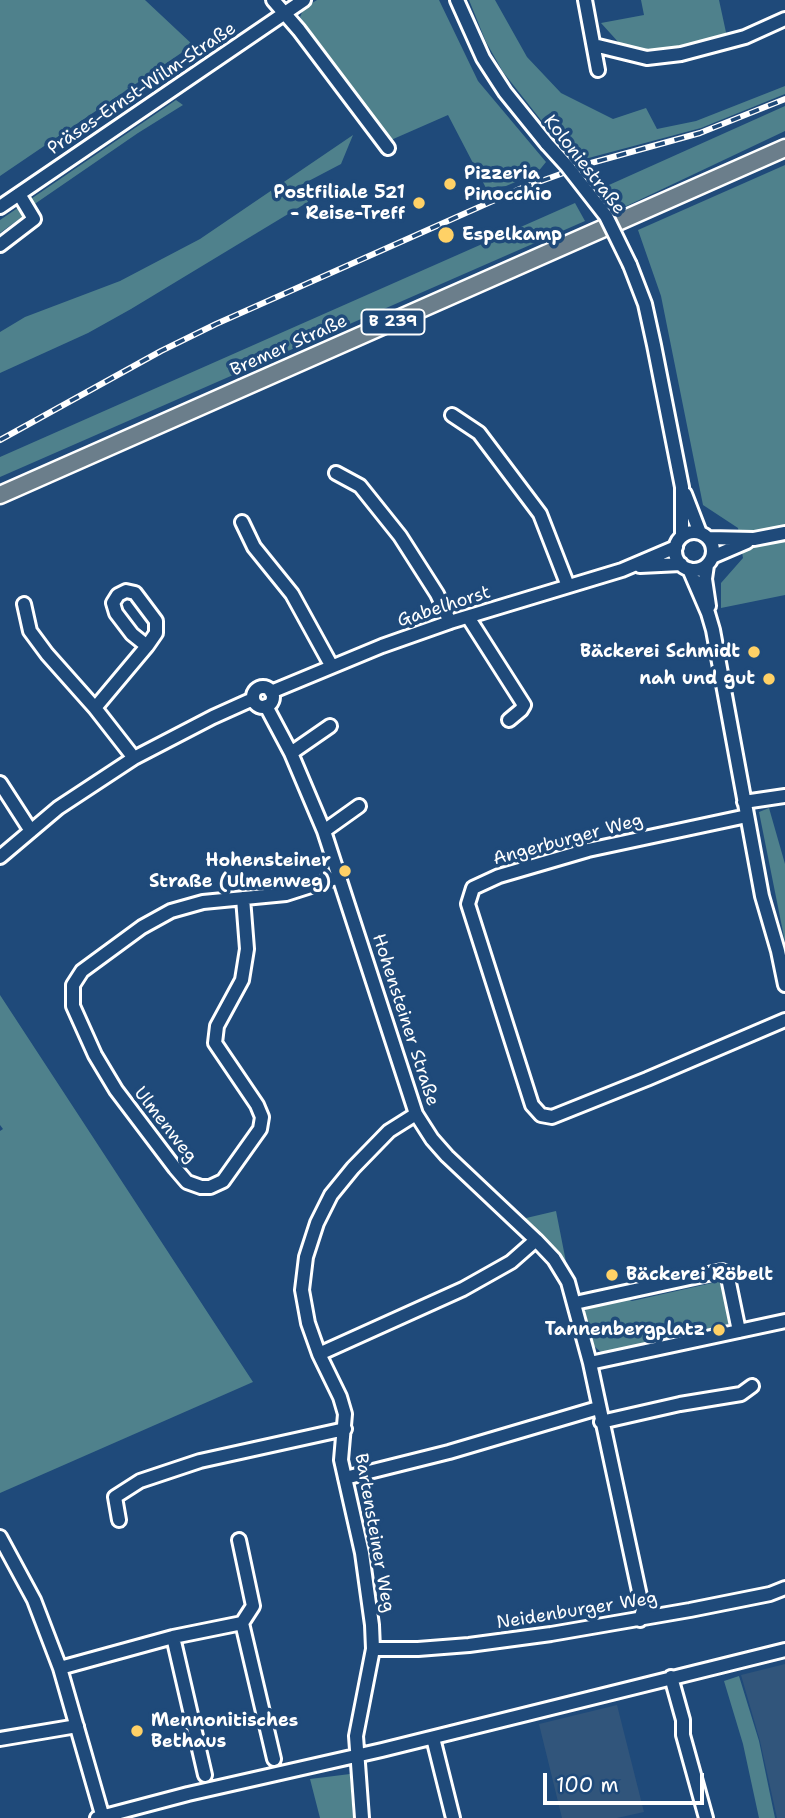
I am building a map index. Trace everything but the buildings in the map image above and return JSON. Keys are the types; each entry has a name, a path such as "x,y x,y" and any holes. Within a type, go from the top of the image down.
{"main road":[{"name":"Bremer Straße","path":"0,495 785,148"}],"street":[{"path":"273,0 299,30 388,148"},
{"name":"Präses-Ernst-Wilm-Straße","path":"0,207 304,0"},
{"name":"Koloniestraße","path":"457,0 483,58 505,92 606,216 630,265 645,304 682,487 704,536"},
{"path":"585,0 598,70"},
{"path":"594,45 647,58 670,55 745,37 785,19"},
{"path":"0,245 34,219 19,194"},
{"path":"452,415 479,433 533,504 544,523 568,586"},
{"path":"336,473 360,485 400,536 437,594 450,622"},
{"name":"Koloniestraße","path":"679,542 682,487"},
{"path":"242,522 254,547 292,594 331,665"},
{"path":"785,533 754,539 704,536 691,532 679,542 677,558 685,566 708,613 736,746 762,896 782,950 785,985"},
{"path":"704,536 713,550 705,579 708,613"},
{"path":"685,566 701,569 709,561 754,539"},
{"name":"Gabelhorst","path":"271,692 331,665 450,622 633,567 679,542"},
{"name":"Gabelhorst","path":"633,567 685,566"},
{"path":"24,604 30,631 96,708 134,758"},
{"path":"468,617 524,705 509,720"},
{"path":"96,708 147,646"},
{"path":"259,688 271,692 271,701 267,706 260,706 253,699 259,688"},
{"path":"0,858 58,808 134,758 253,699"},
{"name":"Hohensteiner Straße","path":"267,706 291,753 324,831 416,1114 447,1156 554,1259 568,1282 575,1303"},
{"path":"291,753 330,726"},
{"path":"0,783 31,831"},
{"path":"745,809 785,796"},
{"path":"324,831 359,806"},
{"name":"Angerburger Weg","path":"745,809 499,876 473,888 468,904 532,1105 541,1115 552,1116 636,1084 785,1020"},
{"name":"Ulmenweg","path":"243,898 247,949 242,980 217,1026 215,1043 257,1105 262,1117 260,1129 223,1181 210,1187 201,1187 187,1182 116,1090 95,1055 73,1006 73,985 82,971 142,927 171,911 202,902 243,898 286,894 339,877"},
{"name":"Bartensteiner Weg","path":"362,1818 356,1737 373,1649 368,1591 341,1460 345,1414 318,1354 308,1323 302,1290 306,1258 317,1223 331,1195 389,1131 416,1114"},
{"path":"318,1354 463,1289 511,1262 536,1240"},
{"path":"640,1620 643,1610 575,1303 722,1270 727,1273 739,1331"},
{"path":"590,1363 785,1321"},
{"path":"601,1422 680,1404 741,1394 752,1386"},
{"path":"345,1478 449,1452 598,1408"},
{"path":"119,1520 116,1497 140,1481 200,1461 345,1429"},
{"path":"0,1537 33,1600 60,1668 101,1818 785,1650"},
{"path":"60,1668 173,1637 242,1623 254,1606 239,1541"},
{"name":"Neidenburger Weg","path":"373,1649 408,1650 469,1645 640,1620 770,1594 785,1588"},
{"path":"242,1623 274,1759"},
{"path":"173,1637 205,1775"},
{"path":"671,1677 683,1720 683,1735 706,1818"},
{"path":"0,1739 76,1726"},
{"path":"433,1738 453,1818"}],"shaded area":[{"path":"785,1664 785,1818 777,1818 760,1741 741,1675"},
{"path":"617,1705 644,1812 617,1818 562,1818 539,1724"}],"green space":[{"path":"0,0 145,0 193,45 0,176"},
{"path":"317,0 439,0 478,81 546,162 537,173 506,186 486,188 448,115 391,140 300,17 304,8"},
{"path":"469,0 495,0 527,57 561,93 613,119 646,108 657,129 696,121 785,86 785,94 701,128 581,160 544,124 503,72 486,42"},
{"path":"641,0 719,0 727,37 678,49 649,52 620,44 601,23 644,15"},
{"path":"176,100 183,105 23,212 22,217 0,233 0,220"},
{"path":"785,106 785,131 616,211 600,189"},
{"path":"353,135 341,164 301,185 308,202 88,333 0,373 0,332 25,317 120,281 200,239"},
{"path":"785,165 785,595 721,608 721,583 743,558 738,528 703,505 661,296 638,230"},
{"path":"575,203 585,221 0,477 0,457"},
{"path":"769,808 785,864 785,942 759,812"},
{"path":"0,995 253,1382 0,1493 0,1131 3,1129 0,1125"},
{"path":"556,1211 566,1262 563,1263 522,1219"},
{"path":"716,1279 725,1286 731,1321 723,1329 610,1354 601,1352 590,1343 583,1315 587,1307 626,1298 632,1301 712,1283"},
{"path":"739,1676 759,1741 775,1818 759,1818 743,1744 724,1681"},
{"path":"350,1774 353,1818 320,1818 310,1779"}],"railway":[{"path":"0,440 161,351 216,324 522,188 591,163 700,133 785,99"}],"place":[{"name":"Pizzeria Pinocchio","path":"450,184"},
{"name":"Postfiliale 521 - Reise-Treff","path":"419,203"},
{"name":"Espelkamp","path":"446,235"},
{"name":"Bäckerei Schmidt","path":"754,652"},
{"name":"nah und gut","path":"769,679"},
{"name":"Hohensteiner Straße (Ulmenweg)","path":"345,871"},
{"name":"Bäckerei Röbelt","path":"612,1275"},
{"name":"Tannenbergplatz","path":"719,1330"},
{"name":"Mennonitisches Bethaus","path":"137,1731"}]}
